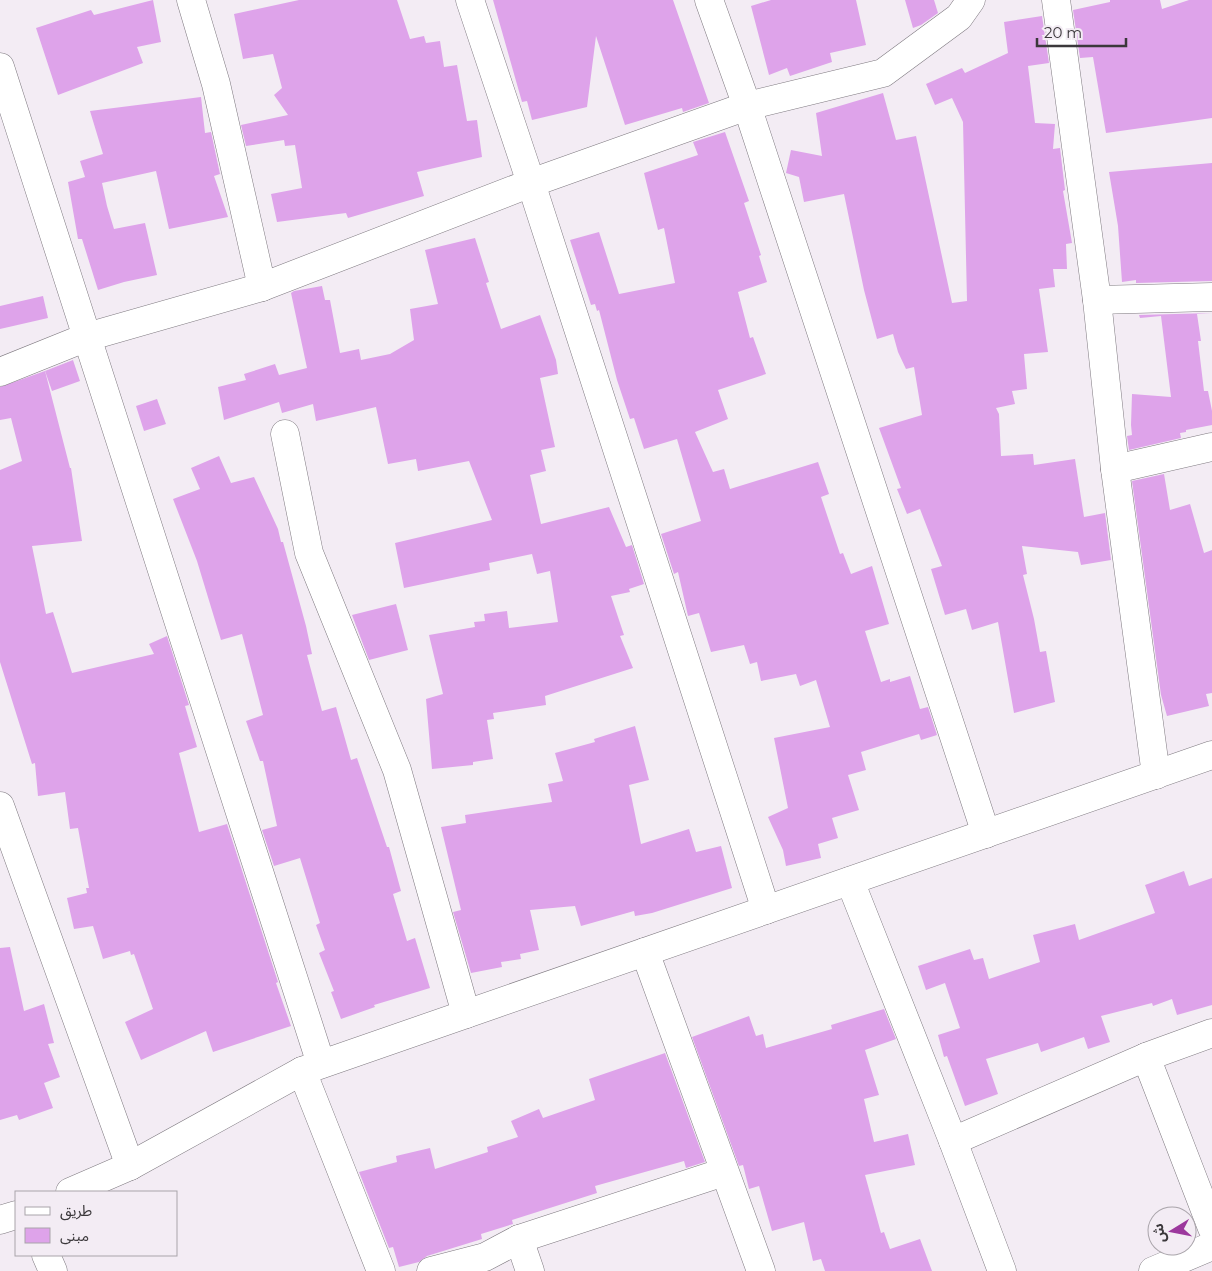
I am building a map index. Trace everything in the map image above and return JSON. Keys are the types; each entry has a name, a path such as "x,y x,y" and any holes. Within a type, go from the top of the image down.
{"street":[{"path":"191,0 216,84 262,287"},
{"path":"470,0 766,910"},
{"path":"709,0 747,106 986,834"},
{"path":"0,372 87,337 262,287 531,183 747,106 883,73 959,17 972,0"},
{"path":"1056,0 1097,300 1115,469 1156,775"},
{"path":"0,67 87,337 312,1067 381,1271"},
{"path":"1097,300 1212,297"},
{"path":"286,434 309,553 397,770 466,1014"},
{"path":"1115,469 1212,447"},
{"path":"72,1191 130,1166 312,1067 1212,755"},
{"path":"0,806 130,1166"},
{"path":"850,881 953,1141 1002,1271"},
{"path":"645,952 761,1271"},
{"path":"953,1141 1146,1057 1212,1033"},
{"path":"1146,1057 1212,1228"},
{"path":"431,1271 485,1257 519,1239 724,1172"},
{"path":"0,1220 15,1215"},
{"path":"519,1239 530,1271"},
{"path":"1153,1271 1212,1246"},
{"path":"46,1256 53,1271"}],"building":[{"path":"153,0 161,42 137,47 143,63 58,95 36,28 91,10 94,15"},
{"path":"299,0 397,0 410,39 424,36 426,43 440,41 444,67 457,65 467,121 477,120 482,157 417,172 424,196 348,218 346,213 277,222 271,194 302,188 295,145 285,146 284,140 246,146 241,125 288,115 274,95 282,88 273,54 243,59 234,14"},
{"path":"493,0 673,0 709,103 683,112 682,108 625,125 596,36 587,107 532,120 527,101 522,102"},
{"path":"771,0 856,0 866,45 830,53 832,62 790,76 787,68 769,75 751,6"},
{"path":"905,0 934,0 938,13 921,25 913,28"},
{"path":"1110,0 1160,0 1162,9 1189,0 1212,0 1212,118 1106,133 1093,57 1080,58 1073,10 1110,2"},
{"path":"1042,16 1049,63 1028,66 1035,123 1055,124 1053,149 1060,148 1065,190 1063,191 1072,243 1066,244 1067,269 1053,269 1055,287 1039,289 1048,352 1024,354 1027,389 1012,391 1015,404 996,408 999,414 1001,456 1033,454 1034,465 1075,459 1084,517 1105,513 1111,560 1081,565 1078,552 1022,546 1027,574 1023,575 1040,652 1046,651 1055,702 1014,713 998,622 972,630 966,609 945,615 931,569 942,566 920,509 907,514 897,489 901,488 879,428 922,415 914,367 906,369 898,352 893,334 877,339 864,290 844,194 804,202 799,177 786,173 791,150 822,156 816,113 883,93 896,140 916,136 952,303 967,301 963,122 952,98 935,105 926,84 962,68 965,73 1008,53 1004,22"},
{"path":"201,97 205,133 211,132 220,174 214,176 228,217 169,229 156,171 102,183 114,229 145,223 157,275 98,290 82,239 78,239 68,182 85,177 80,161 103,154 90,111"},
{"path":"725,132 749,201 744,203 761,255 759,256 767,282 738,292 750,338 753,337 766,374 718,390 728,419 695,432 713,472 724,469 730,489 818,462 829,494 821,497 840,554 843,553 851,574 872,566 889,624 865,631 881,682 890,679 890,682 910,676 920,709 928,707 937,735 921,740 919,734 861,752 866,770 848,775 859,810 832,818 838,838 818,844 821,858 786,866 783,850 768,817 788,808 774,738 830,727 816,680 800,686 796,674 761,681 757,662 750,664 744,645 711,652 699,613 688,616 678,572 674,574 661,534 701,521 677,439 644,449 634,418 630,419 617,380 599,310 597,311 595,304 591,305 570,240 599,232 619,294 675,283 664,228 658,230 644,173 698,155 693,142"},
{"path":"1212,163 1212,281 1136,283 1136,280 1122,282 1118,226 1109,172"},
{"path":"475,238 489,282 486,283 501,329 540,315 556,360 558,374 540,378 555,447 541,450 546,471 530,475 541,524 609,507 626,547 632,545 644,584 629,589 630,592 611,596 624,635 620,636 633,668 545,696 546,705 493,713 494,719 487,720 493,759 473,762 473,765 432,769 426,699 443,694 429,635 475,627 474,622 485,621 484,614 507,611 509,628 558,622 550,571 537,574 532,554 489,563 490,570 404,588 395,543 492,520 469,461 418,471 416,459 388,464 376,407 316,421 313,404 282,413 279,402 224,420 218,387 246,380 244,374 275,364 279,375 307,368 291,293 294,291 322,286 325,300 330,300 340,353 359,349 361,360 390,354 414,340 410,309 438,304 425,250"},
{"path":"43,296 48,318 0,329 0,306"},
{"path":"1212,313 1197,314 1201,341 1198,341 1204,391 1208,391 1212,411 1212,425 1186,430 1186,432 1180,433 1181,438 1129,450 1127,436 1132,435 1132,394 1171,397 1161,316 1140,318 1139,315"},
{"path":"73,360 80,381 52,391 45,371"},
{"path":"45,371 71,468 82,541 32,546 46,614 53,612 72,673 154,654 149,644 167,636 189,705 185,706 197,747 179,753 199,832 227,824 291,1026 213,1052 206,1031 141,1060 125,1022 153,1009 134,954 131,955 130,951 103,959 93,926 74,929 67,898 87,893 86,888 89,888 78,828 70,829 65,792 38,796 35,763 32,764 0,662 0,470 22,461 11,418 0,420 0,387"},
{"path":"157,399 166,424 144,431 136,406"},
{"path":"219,456 231,483 254,477 278,529 306,626 312,654 307,655 322,711 336,707 351,760 357,758 387,847 389,847 401,891 393,894 407,941 415,938 430,988 374,1005 375,1007 341,1019 331,992 334,991 319,953 325,950 316,925 320,923 300,858 274,866 262,830 277,826 263,761 260,761 246,721 263,715 242,634 221,640 197,561 173,499 200,489 191,468"},
{"path":"1164,474 1170,510 1190,504 1204,553 1212,550 1212,693 1206,694 1209,706 1167,716 1161,695 1132,481"},
{"path":"396,604 408,650 369,660 352,615"},
{"path":"635,726 649,780 629,785 641,844 689,829 696,852 721,846 732,888 652,913 635,916 634,911 581,926 575,906 530,910 539,950 520,954 521,959 501,962 502,967 471,973 453,912 461,910 441,827 466,823 465,815 552,802 548,784 563,781 555,753 595,742 594,739"},
{"path":"1184,871 1189,886 1212,878 1212,1005 1177,1015 1172,999 1153,1006 1152,1003 1101,1016 1110,1042 1088,1049 1084,1037 1041,1052 1038,1043 986,1059 998,1094 965,1106 947,1056 944,1057 938,1035 960,1028 945,983 926,990 918,966 970,949 974,960 983,958 989,979 1040,962 1033,935 1075,924 1079,940 1155,913 1145,885"},
{"path":"10,947 24,1011 44,1004 54,1043 48,1044 60,1077 44,1083 53,1108 19,1120 17,1115 0,1120 0,948"},
{"path":"884,1009 896,1039 865,1050 879,1095 864,1099 874,1142 908,1134 915,1165 865,1175 881,1233 884,1232 890,1249 920,1239 932,1271 825,1271 821,1259 813,1261 804,1222 772,1231 759,1186 749,1189 743,1165 739,1166 692,1037 749,1016 756,1036 763,1034 766,1048 832,1029 831,1025"},
{"path":"665,1053 705,1162 686,1168 684,1161 595,1186 597,1193 512,1220 513,1224 481,1234 482,1239 427,1256 419,1262 399,1267 393,1247 389,1248 359,1172 397,1162 396,1156 430,1148 435,1169 488,1152 487,1147 518,1137 511,1121 539,1109 543,1118 595,1100 589,1079"}]}
